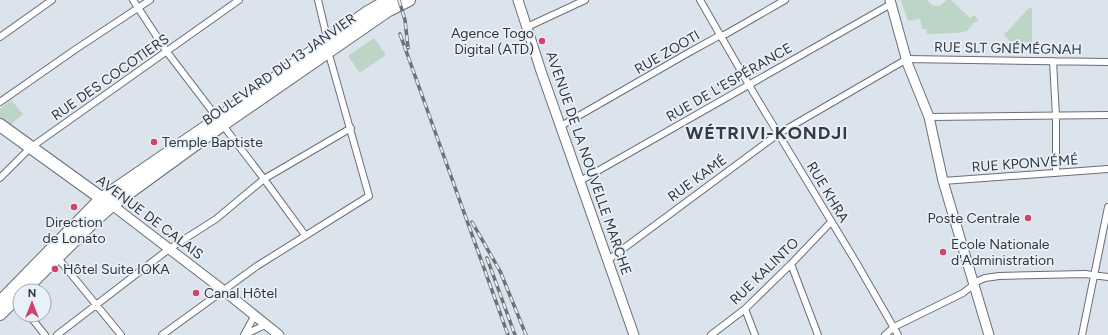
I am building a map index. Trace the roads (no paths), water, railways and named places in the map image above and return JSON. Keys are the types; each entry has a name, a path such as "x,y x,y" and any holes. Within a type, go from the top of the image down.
{"highway":[{"name":"BOULEVARD DU 13 JANVIER","path":"328,46 368,12 389,0"},
{"name":"BOULEVARD DU 13 JANVIER","path":"0,302 107,202 328,46 390,9 409,0"},
{"name":"AVENUE DE CALAIS","path":"0,126 107,202"},
{"name":"BOULEVARD DU 13 JANVIER","path":"32,283 107,202"},
{"name":"BOULEVARD DU 13 JANVIER","path":"0,314 12,303"}],"main road":[{"name":"AVENUE DE LA NOUVELLE MARCHE","path":"518,0 634,335"},
{"path":"890,2 907,59 929,117 943,181 989,335"},
{"name":"AVENUE DE CALAIS","path":"107,202 223,290 279,335"}],"street":[{"path":"0,37 52,0"},
{"path":"133,0 167,52 264,179 305,236"},
{"path":"0,102 150,0"},
{"name":"RUE DES COCOTIERS","path":"0,178 30,148 239,0"},
{"path":"162,335 257,266 369,196 328,46 318,0"},
{"path":"527,27 585,0"},
{"name":"RUE KHRA","path":"700,0 898,335"},
{"name":"RUE ZOOTI","path":"561,126 688,53 785,0"},
{"name":"RUE DE L'ESPÉRANCE","path":"580,181 749,85 890,2"},
{"name":"RUE SLT GNÉMÉGNAH","path":"907,59 1108,62"},
{"name":"RUE KAMÉ","path":"608,260 778,134 907,59"},
{"path":"1053,61 1056,116 1056,174"},
{"path":"929,117 1108,114"},
{"path":"57,335 169,249 216,220 264,179 351,128"},
{"name":"RUE KPONVÉMÉ","path":"943,181 1056,174 1108,169"},
{"path":"1082,335 1105,236 1108,207"},
{"name":"RUE KALINTO","path":"711,335 745,309 832,222"},
{"path":"57,257 121,335"},
{"path":"791,264 818,335"},
{"path":"885,335 894,327 963,293 973,285 986,278 999,276 1095,275 1108,277"},
{"path":"745,309 755,335"},
{"path":"244,335 255,315"},
{"path":"35,323 45,335"},
{"path":"244,335 254,333 265,325"}],"railway":[{"path":"399,0 405,20 408,48"},
{"path":"400,34 508,335"},
{"path":"472,222 500,271 526,335"},
{"path":"487,258 515,335"}],"place":[{"name":"Agence Togo Digital (ATD)","path":"542,41"},
{"name":"Temple Baptiste","path":"154,142"},
{"name":"Direction de Lonato","path":"74,207"},
{"name":"Poste Centrale","path":"1028,218"},
{"name":"Ecole Nationale d'Administration","path":"943,252"},
{"name":"Hôtel Suite IOKA","path":"55,269"},
{"name":"Canal Hôtel","path":"196,293"}],"district":[{"name":"WÉTRIVI-KONDJI","path":"767,133"}]}
